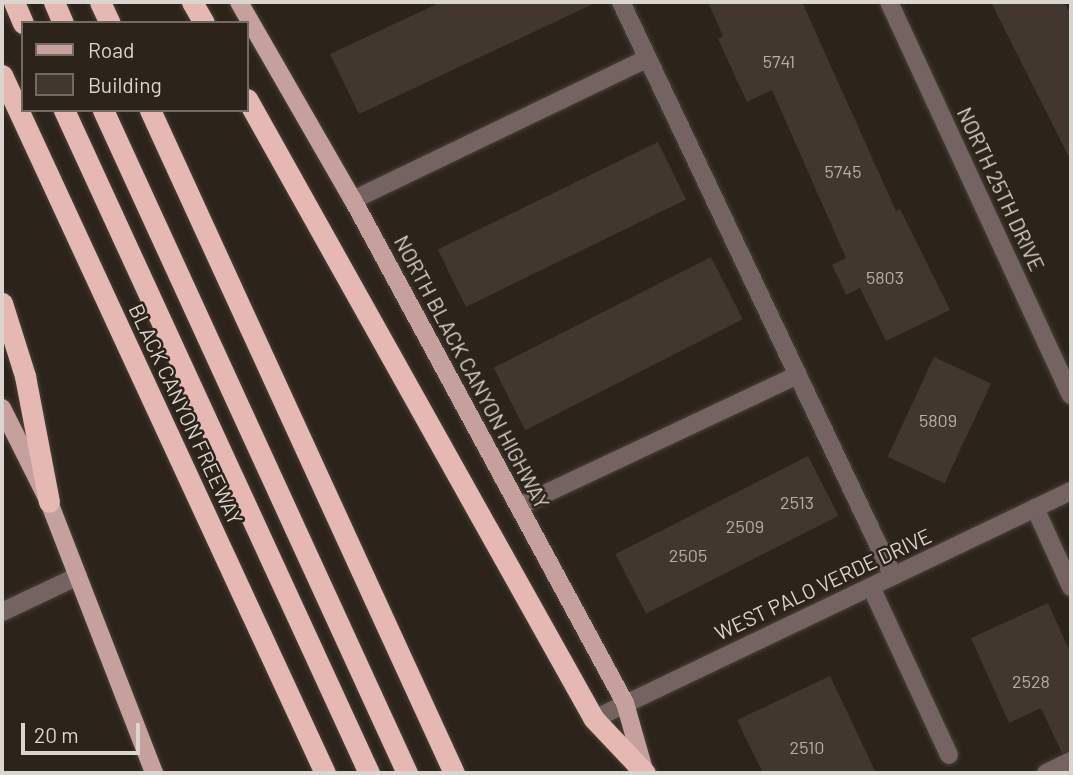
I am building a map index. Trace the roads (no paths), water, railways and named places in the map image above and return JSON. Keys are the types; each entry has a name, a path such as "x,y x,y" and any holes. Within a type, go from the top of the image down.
{"highway":[{"path":"14,2 22,21"},
{"path":"54,2 62,21"},
{"path":"100,2 109,21"},
{"path":"192,2 203,21"},
{"name":"BLACK CANYON FREEWAY","path":"2,75 326,773"},
{"path":"248,101 594,719 645,773"},
{"path":"65,112 369,773"},
{"path":"104,112 407,773"},
{"path":"151,112 454,773"},
{"path":"2,303 24,376 49,502"}],"main road":[{"name":"NORTH BLACK CANYON HIGHWAY","path":"239,2 353,200 625,703 645,773"},
{"path":"2,408 49,502 153,773"}],"street":[{"path":"621,2 893,576"},
{"name":"NORTH 25TH DRIVE","path":"889,2 1071,395"},
{"path":"353,200 648,58"},
{"path":"519,506 797,375"},
{"name":"WEST PALO VERDE DRIVE","path":"594,719 1071,491"},
{"path":"1035,508 1071,587"},
{"path":"2,612 78,576"},
{"path":"871,587 949,755"},
{"path":"1046,773 1071,761"}]}
